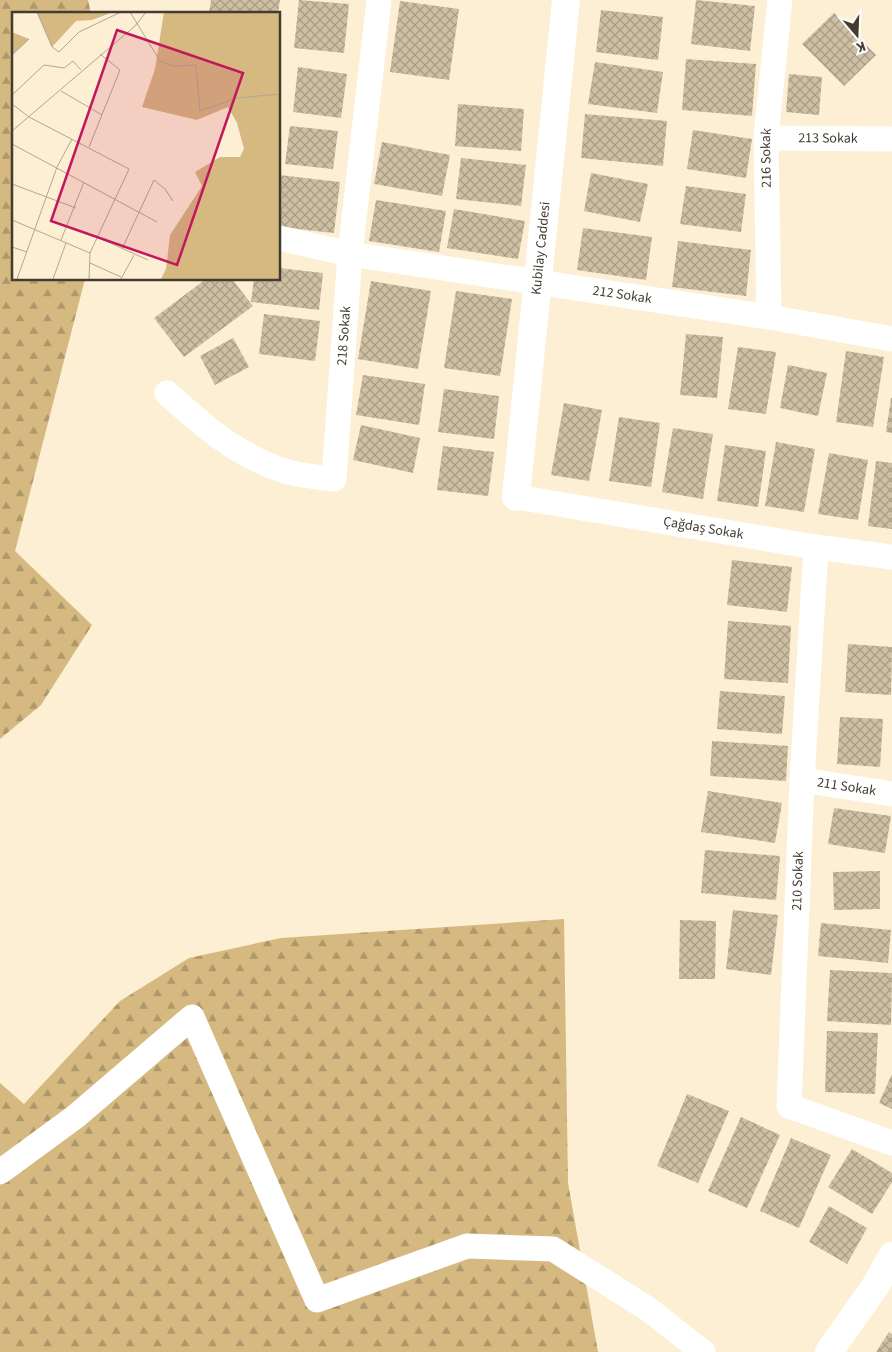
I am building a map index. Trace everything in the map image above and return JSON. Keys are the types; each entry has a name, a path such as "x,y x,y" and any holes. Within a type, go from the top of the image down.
{"street":[{"name":"218 Sokak","path":"167,393 195,418 242,454 290,472 334,479 350,254 379,0"},
{"name":"Kubilay Caddesi","path":"516,497 566,0"},
{"name":"216 Sokak","path":"769,317 766,138 780,0"},
{"name":"213 Sokak","path":"766,138 892,138"},
{"name":"212 Sokak","path":"280,238 350,254 769,317 892,339"},
{"name":"Çağdaş Sokak","path":"516,497 816,547 892,557"},
{"name":"210 Sokak","path":"816,547 802,780 789,1106 892,1143"},
{"name":"211 Sokak","path":"802,780 892,794"},
{"path":"0,1172 75,1117 192,1017 317,1300 467,1246 553,1249 648,1309 703,1352"},
{"path":"829,1352 876,1285 892,1256"}],"green space":[{"path":"0,0 88,0 91,12 12,12 12,280 85,280 15,551 92,625 41,705 0,739"},
{"path":"564,919 568,1183 598,1352 0,1352 0,1083 24,1104 120,1001 189,958 281,938"}],"building":[{"path":"211,0 280,0 278,12 209,12"},
{"path":"299,0 349,4 344,53 294,48"},
{"path":"696,0 755,6 750,51 691,44"},
{"path":"400,1 459,9 449,80 390,72"},
{"path":"601,10 663,17 658,60 596,52"},
{"path":"834,13 876,55 844,86 802,44"},
{"path":"686,59 756,64 752,116 682,110"},
{"path":"595,62 663,72 657,113 588,104"},
{"path":"298,67 347,74 341,118 293,112"},
{"path":"789,74 822,77 819,115 786,112"},
{"path":"458,104 524,109 521,151 455,146"},
{"path":"585,114 667,121 663,166 581,158"},
{"path":"290,126 338,131 333,169 285,164"},
{"path":"693,130 752,139 746,178 687,169"},
{"path":"382,142 450,155 442,196 374,184"},
{"path":"461,158 526,165 521,206 456,199"},
{"path":"591,173 648,184 640,222 584,211"},
{"path":"280,175 340,182 334,233 280,227"},
{"path":"686,186 746,194 741,232 680,224"},
{"path":"376,200 446,211 439,252 369,241"},
{"path":"454,209 525,221 518,259 447,248"},
{"path":"583,228 652,237 646,280 577,270"},
{"path":"678,241 751,250 746,296 672,287"},
{"path":"280,268 323,273 319,310 251,302 254,280 280,280"},
{"path":"205,280 233,280 253,306 184,357 154,318"},
{"path":"371,281 431,291 418,369 358,359"},
{"path":"456,291 512,299 500,376 444,368"},
{"path":"264,314 320,321 315,361 259,354"},
{"path":"686,334 723,337 717,398 680,395"},
{"path":"233,338 249,367 215,385 200,356"},
{"path":"738,347 776,352 766,414 728,409"},
{"path":"846,351 884,357 873,427 836,422"},
{"path":"788,365 827,373 818,416 780,408"},
{"path":"363,375 425,384 419,425 356,415"},
{"path":"444,389 499,396 494,439 438,432"},
{"path":"892,398 892,433 886,432"},
{"path":"564,403 602,410 589,481 551,475"},
{"path":"619,417 660,423 651,487 609,481"},
{"path":"361,425 420,438 413,473 353,460"},
{"path":"673,428 713,434 703,499 662,492"},
{"path":"776,442 815,449 804,512 765,506"},
{"path":"725,445 766,451 758,507 717,501"},
{"path":"443,446 494,452 488,496 437,490"},
{"path":"829,453 868,460 858,520 818,514"},
{"path":"876,461 892,463 892,529 868,526"},
{"path":"732,560 792,567 787,612 727,605"},
{"path":"728,621 791,626 788,683 724,679"},
{"path":"848,644 892,647 891,695 845,692"},
{"path":"720,691 785,696 782,734 717,729"},
{"path":"840,717 883,719 880,767 837,764"},
{"path":"712,741 788,746 786,781 710,776"},
{"path":"708,791 782,803 775,843 701,832"},
{"path":"834,808 891,816 885,853 828,844"},
{"path":"705,850 780,856 776,900 701,893"},
{"path":"880,871 880,909 834,910 833,872"},
{"path":"733,910 778,915 771,975 726,969"},
{"path":"680,920 716,921 715,979 679,979"},
{"path":"821,923 891,930 888,963 818,956"},
{"path":"830,970 892,973 891,1025 827,1021"},
{"path":"827,1031 878,1033 875,1094 825,1092"},
{"path":"892,1074 892,1109 879,1103"},
{"path":"687,1094 729,1111 698,1183 657,1166"},
{"path":"741,1117 780,1135 747,1208 708,1191"},
{"path":"791,1138 831,1155 799,1228 760,1211"},
{"path":"852,1149 892,1173 892,1182 872,1214 828,1187"},
{"path":"829,1206 867,1228 847,1264 809,1242"},
{"path":"889,1332 892,1334 892,1352 876,1352"}]}
